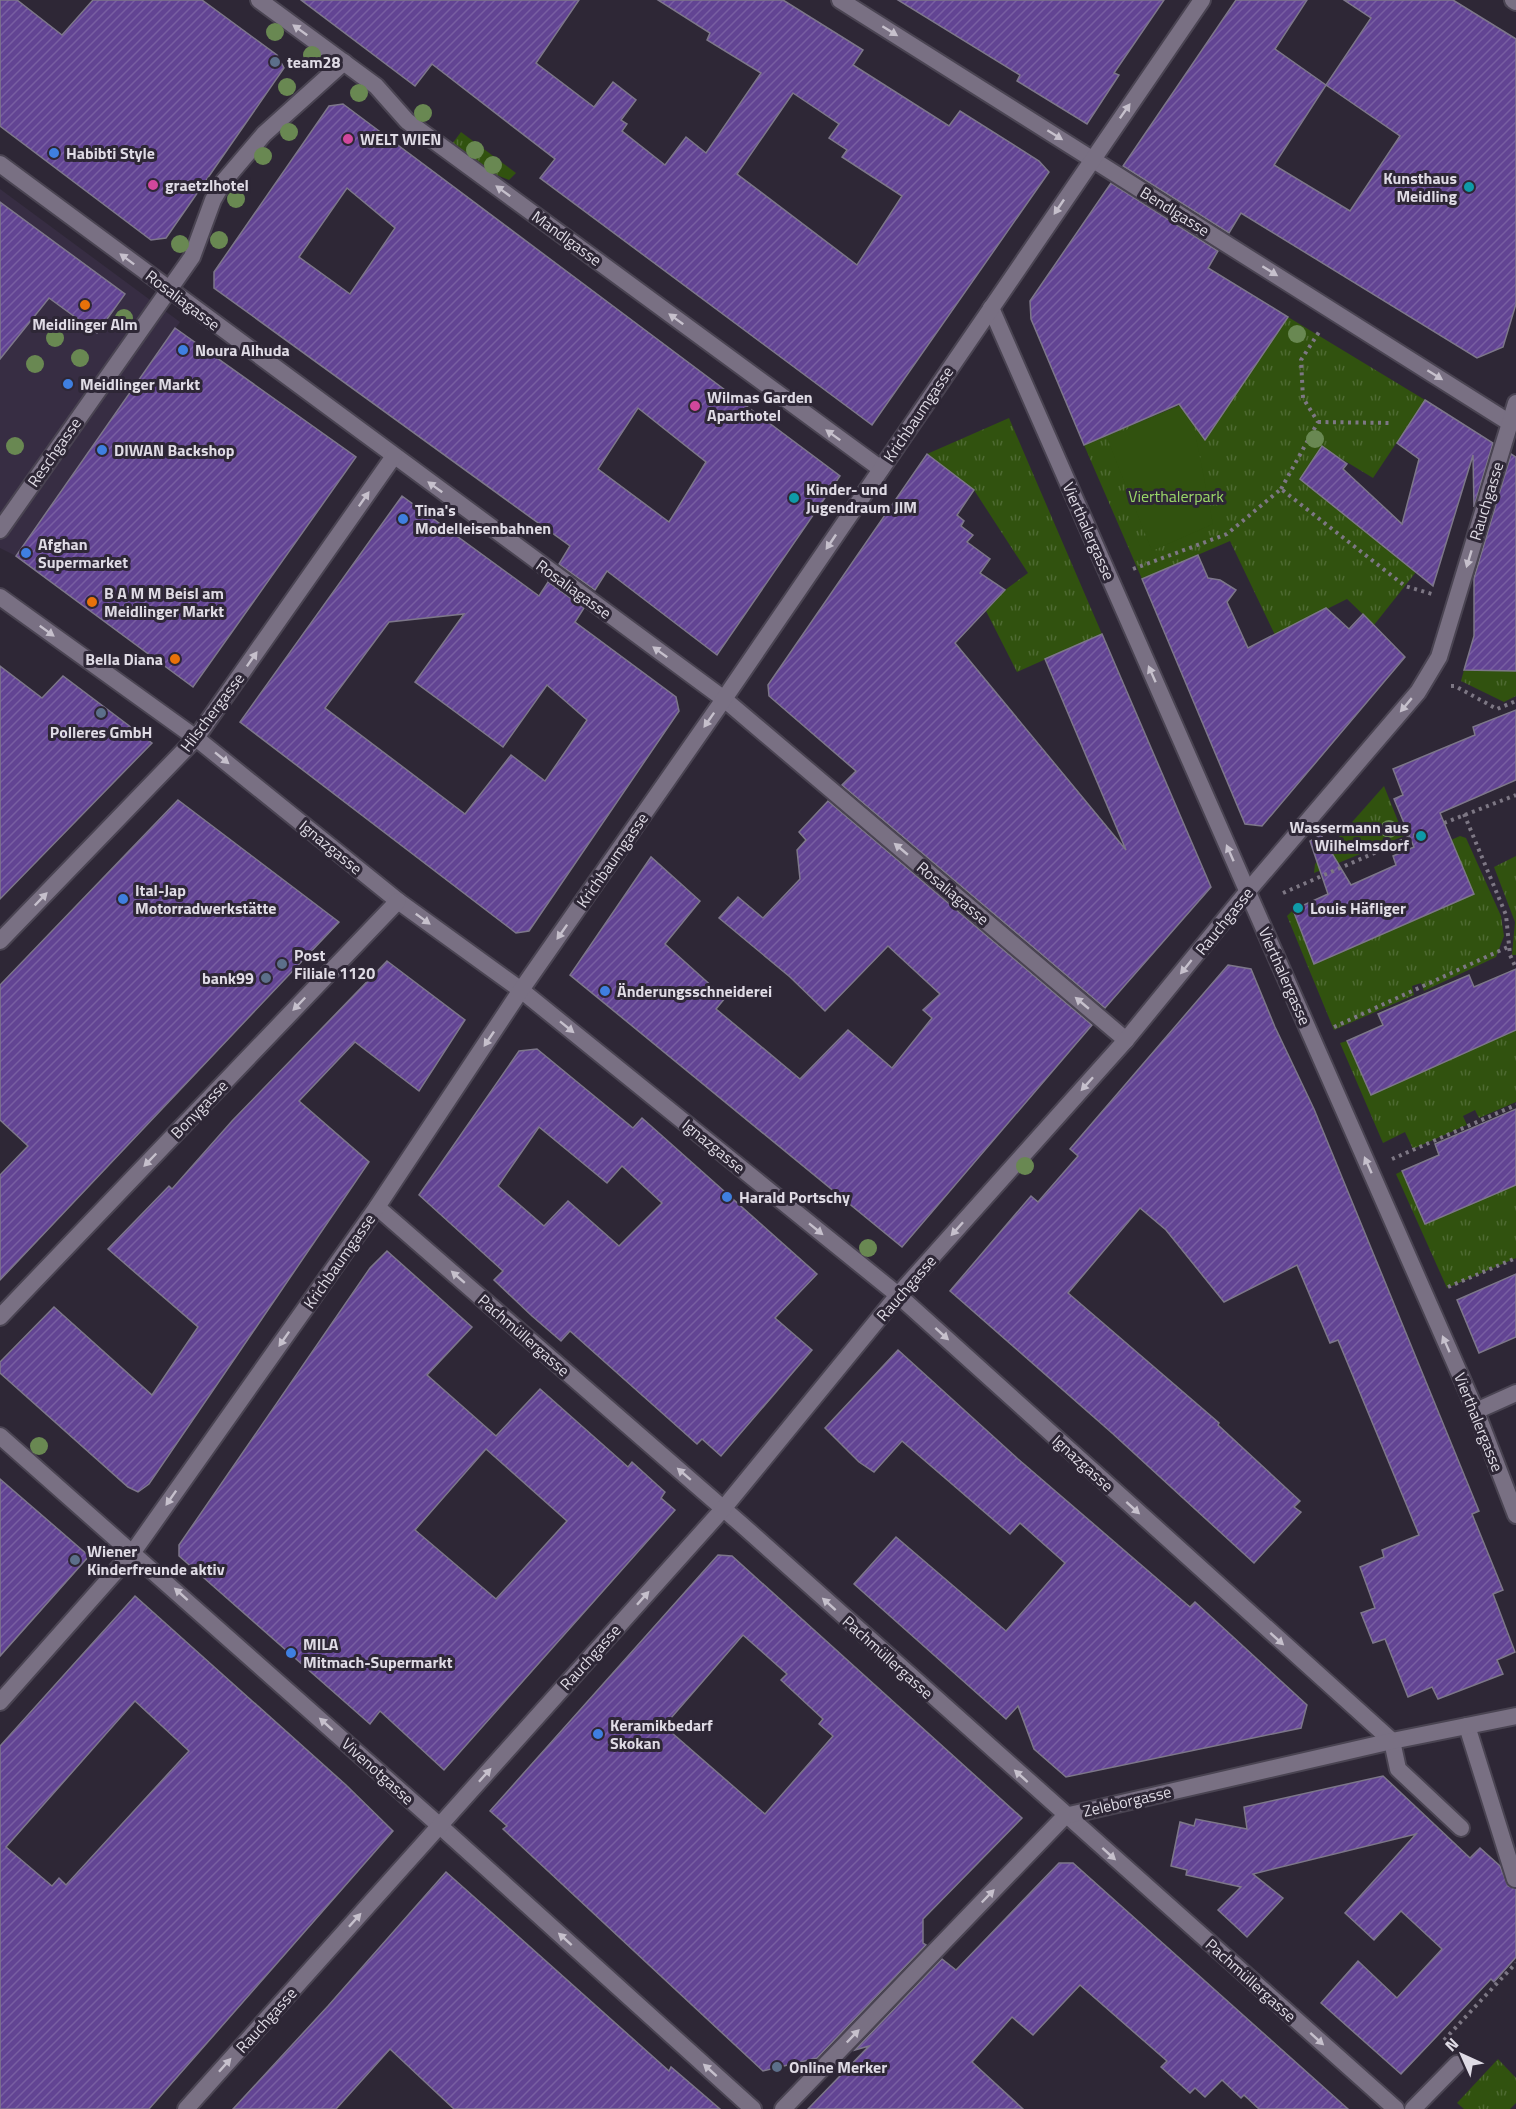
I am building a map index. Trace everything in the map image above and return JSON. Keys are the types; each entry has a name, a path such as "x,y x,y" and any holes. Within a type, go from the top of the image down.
{"street":[{"name":"Mandlgasse","path":"259,0 376,86 407,121 880,470"},
{"name":"Bendlgasse","path":"840,0 1510,423"},
{"name":"Krichbaumgasse","path":"0,1702 133,1552 377,1207 521,990 724,699 1202,0"},
{"name":"Reschgasse","path":"0,530 192,257 213,200 235,167 264,134 344,62"},
{"name":"Rosaliagasse","path":"0,164 724,699 1126,1040"},
{"name":"Vierthalergasse","path":"991,308 1476,1411 1516,1515"},
{"name":"Rauchgasse","path":"186,2109 723,1509 898,1295 1126,1040 1247,892 1418,692 1439,657 1516,403"},
{"name":"Hilschergasse","path":"0,941 196,738 394,456"},
{"name":"Ignazgasse","path":"0,597 196,738 398,901 521,990 898,1295 1392,1741"},
{"name":"Bonygasse","path":"0,1317 398,901"},
{"name":"Pachmüllergasse","path":"377,1207 723,1509 1396,2109"},
{"path":"1476,1411 1516,1393"},
{"name":"Vivenotgasse","path":"0,1436 440,1826 753,2109"},
{"name":"Zeleborgasse","path":"783,2109 1065,1816 1392,1741 1516,1716"},
{"path":"1467,1726 1515,1879"},
{"path":"1392,1741 1398,1770 1461,1828"},
{"path":"1413,2109 1457,2064"}],"path":[{"path":"1318,422 1303,398 1301,360 1333,311"},
{"path":"1318,422 1392,423"},
{"path":"1110,578 1227,534 1281,489 1318,422"},
{"path":"1281,489 1405,586 1456,601"},
{"path":"1418,692 1455,686 1497,709 1516,701"},
{"path":"1444,823 1516,795"},
{"path":"1464,814 1506,915 1510,946 1516,968"},
{"path":"1247,892 1276,896 1420,833"},
{"path":"1311,1037 1510,946"},
{"path":"1369,1168 1516,1105"},
{"path":"1425,1296 1516,1258"},
{"path":"1457,2064 1438,2047 1516,1963"}],"shaded area":[{"name":"Meidlinger Markt","path":"0,189 180,322 16,556 0,548"}],"green space":[{"path":"461,132 516,173 509,180 489,172 452,144"},
{"name":"Vierthalerpark","path":"1288,317 1425,400 1373,478 1322,447 1300,479 1416,572 1374,625 1347,599 1275,635 1230,541 1142,579 1084,445 1180,405 1205,439"},
{"path":"1181,406 1193,422 1213,524 1152,551 1107,438"},
{"path":"1009,418 1102,634 1017,672 986,611 1005,590 1028,573 974,490 927,454"},
{"path":"1464,670 1516,671 1516,696 1504,702 1461,681"},
{"path":"1384,786 1404,836 1314,873 1315,864"},
{"path":"1460,836 1466,838 1501,916 1504,936 1496,957 1424,991 1421,983 1412,986 1414,995 1334,1030 1287,916 1293,910 1315,964 1474,894 1451,840"},
{"path":"1516,856 1516,955 1512,955 1515,922 1494,867"},
{"path":"1516,1030 1516,1102 1479,1118 1475,1110 1463,1116 1467,1125 1413,1149 1405,1132 1383,1143 1340,1043 1347,1041 1371,1094"},
{"path":"1402,1171 1425,1223 1516,1185 1516,1258 1447,1288 1396,1174"},
{"path":"1498,2059 1516,2078 1516,2103 1510,2109 1464,2109 1457,2103"}],"building":[{"path":"0,0 17,0 62,35 93,0 202,0 277,55 284,68 166,238 151,240 0,126"},
{"path":"301,0 579,0 536,63 594,107 613,82 636,100 621,120 627,124 622,131 665,165 686,137 706,153 761,73 707,40 710,33 658,0 783,0 863,50 853,65 949,126 960,111 1039,161 1049,172 872,425 540,178 555,159 432,64 415,86","holes":["793,93 839,124 829,138 847,150 842,157 902,196 857,265 737,174"]},
{"path":"898,0 1164,0 1114,73 1119,75 1087,124 1017,81 1020,75"},
{"path":"1236,0 1307,0 1275,49 1326,85 1371,18 1344,0 1453,0 1516,39 1516,304 1503,347 1477,358 1241,213 1229,233 1123,166","holes":["1326,85 1400,136 1350,211 1274,165"]},
{"path":"343,104 840,476 717,655 607,571 595,590 559,564 570,546 214,288 214,272 329,106","holes":["347,188 395,228 350,294 299,257","638,408 706,462 669,522 598,469"]},
{"path":"1111,183 1218,251 1208,268 1288,317 1205,440 1179,404 1084,445 1031,319 1030,301"},
{"path":"0,202 125,294 97,333 49,298 0,359"},
{"path":"175,328 356,457 193,687 16,556"},
{"path":"1425,400 1493,443 1474,507 1473,455 1433,586 1300,479 1322,446 1347,464 1343,469 1402,524 1419,459 1397,443"},
{"path":"927,454 974,490 957,515 964,521 961,526 973,535 967,542 990,559 980,573 1005,590 955,643 1126,850 1045,659 1102,634 1211,887 1105,1008 842,785 856,771 769,696 768,685"},
{"path":"1511,454 1516,457 1516,671 1464,670 1474,636 1474,578"},
{"path":"402,496 539,596 548,582 584,608 575,622 676,697 679,711 529,931 516,933 240,722","holes":["464,614 415,682 503,747 547,685 587,720 545,781 511,755 465,814 325,708 389,622"]},
{"path":"1198,555 1208,578 1220,580 1236,590 1227,602 1248,648 1326,608 1349,629 1363,614 1405,657 1262,826 1245,824 1142,579"},
{"path":"0,666 42,698 63,676 152,743 0,899"},
{"path":"1516,710 1516,780 1440,813 1474,894 1314,964 1293,910 1328,894 1310,841 1321,835 1351,885 1396,865 1393,856 1414,847 1394,799 1403,795 1393,769 1475,735 1473,727"},
{"path":"178,800 339,922 0,1280 0,1175 28,1146 0,1120 0,985"},
{"path":"828,801 1092,1025 902,1247 570,975 651,857 700,901 665,944 725,998 716,1009 800,1079 848,1030 892,1068 932,1018 923,1010 940,994 888,946 825,1011 790,977 719,918 738,897 763,918 800,879 797,850 806,840 799,832"},
{"path":"387,961 465,1020 419,1091 355,1042 299,1101 369,1162 149,1484 138,1492 128,1487 0,1373 0,1362 54,1307 152,1395 198,1327 108,1249 169,1186 172,1189 232,1121"},
{"path":"1228,965 1251,969 1275,1027 1314,1109 1479,1511 1472,1514 1503,1590 1493,1594 1515,1652 1497,1660 1503,1674 1438,1699 1432,1687 1408,1697 1385,1639 1373,1643 1361,1613 1375,1608 1360,1567 1384,1557 1382,1550 1419,1535 1338,1340 1330,1343 1297,1265 1224,1302 1166,1230 1140,1208 1068,1293 1219,1423 1218,1425 1300,1501 1294,1507 1301,1512 1254,1563 1112,1433 950,1291 1031,1196 1038,1202 1078,1156 1070,1149"},
{"path":"1516,969 1516,1030 1371,1095 1347,1041 1383,1025 1378,1014 1469,975 1474,987"},
{"path":"537,1049 633,1128 642,1118 817,1274 775,1318 812,1350 721,1456 702,1439 697,1444 570,1331 561,1341 532,1316 494,1280 503,1271 419,1195 519,1051","holes":["539,1127 607,1183 622,1166 662,1203 619,1246 568,1201 544,1226 498,1186"]},
{"path":"1516,1109 1516,1185 1425,1224 1402,1171 1439,1155 1435,1144"},
{"path":"387,1251 472,1327 427,1375 496,1436 540,1389 628,1467 632,1462 665,1492 661,1498 675,1510 444,1770 380,1711 370,1724 179,1556 179,1545 370,1268","holes":["486,1449 567,1521 496,1599 415,1530"]},
{"path":"1516,1274 1516,1337 1479,1353 1457,1300"},
{"path":"898,1350 1018,1459 1190,1607 1195,1602 1307,1705 1301,1728 1066,1777 1034,1749 1018,1706 1006,1719 854,1584 896,1537 1006,1631 1065,1563 1020,1523 1010,1534 902,1441 874,1472 859,1462 825,1428"},
{"path":"0,1479 89,1556 0,1656"},
{"path":"718,1555 732,1556 1022,1818 923,1919 923,1943 926,1945 817,2058 763,2071 503,1829 507,1826 490,1811","holes":["743,1635 787,1674 781,1680 823,1719 819,1724 833,1736 765,1814 664,1726"]},
{"path":"135,1596 346,1785 393,1831 149,2109 0,2109 0,1746","holes":["135,1701 189,1751 66,1885 59,1878 52,1886 6,1847"]},
{"path":"1383,1776 1470,1858 1480,1848 1500,1866 1508,1886 1516,1889 1516,1957 1494,1982 1491,1979 1401,2074 1321,2003 1358,1961 1397,1998 1442,1949 1401,1911 1374,1940 1345,1913 1416,1834 1253,1874 1283,1898 1247,1937 1218,1910 1241,1887 1186,1875 1187,1870 1171,1866 1180,1822 1194,1826 1196,1819 1247,1829 1244,1807"},
{"path":"1059,1863 1073,1863 1348,2109 1259,2109 1244,2095 1241,2098 1222,2080 1205,2097 1195,2088 1190,2093 1161,2067 1167,2061 1080,1985 1033,2035 1012,2017 972,2062 1023,2109 808,2109 869,2046 855,2050 942,1959 956,1970"},
{"path":"446,1872 669,2071 671,2067 720,2109 454,2109 390,2049 336,2109 233,2109 328,2006"}],"place":[{"name":"team28","path":"275,62"},
{"name":"WELT WIEN","path":"348,139"},
{"name":"Habibti Style","path":"54,153"},
{"name":"graetzlhotel","path":"153,185"},
{"name":"Kunsthaus Meidling","path":"1469,187"},
{"name":"Meidlinger Alm","path":"85,305"},
{"name":"Noura Alhuda","path":"183,350"},
{"name":"Meidlinger Markt","path":"68,384"},
{"name":"Wilmas Garden Aparthotel","path":"695,406"},
{"name":"DIWAN Backshop","path":"102,450"},
{"name":"Kinder- und Jugendraum JIM","path":"794,498"},
{"name":"Tina's Modelleisenbahnen","path":"403,519"},
{"name":"Afghan Supermarket","path":"26,553"},
{"name":"B A M M Beisl am Meidlinger Markt","path":"92,602"},
{"name":"Bella Diana","path":"175,659"},
{"name":"Polleres GmbH","path":"101,713"},
{"name":"Wassermann aus Wilhelmsdorf","path":"1421,836"},
{"name":"Ital-Jap Motorradwerkstätte","path":"123,899"},
{"name":"Louis Häfliger","path":"1298,908"},
{"name":"Post Filiale 1120","path":"282,964"},
{"name":"bank99","path":"266,978"},
{"name":"Änderungsschneiderei","path":"605,991"},
{"name":"Harald Portschy","path":"727,1197"},
{"name":"Wiener Kinderfreunde aktiv","path":"75,1560"},
{"name":"MILA Mitmach-Supermarkt","path":"291,1653"},
{"name":"Keramikbedarf Skokan","path":"598,1734"},
{"name":"Online Merker","path":"777,2067"}]}
